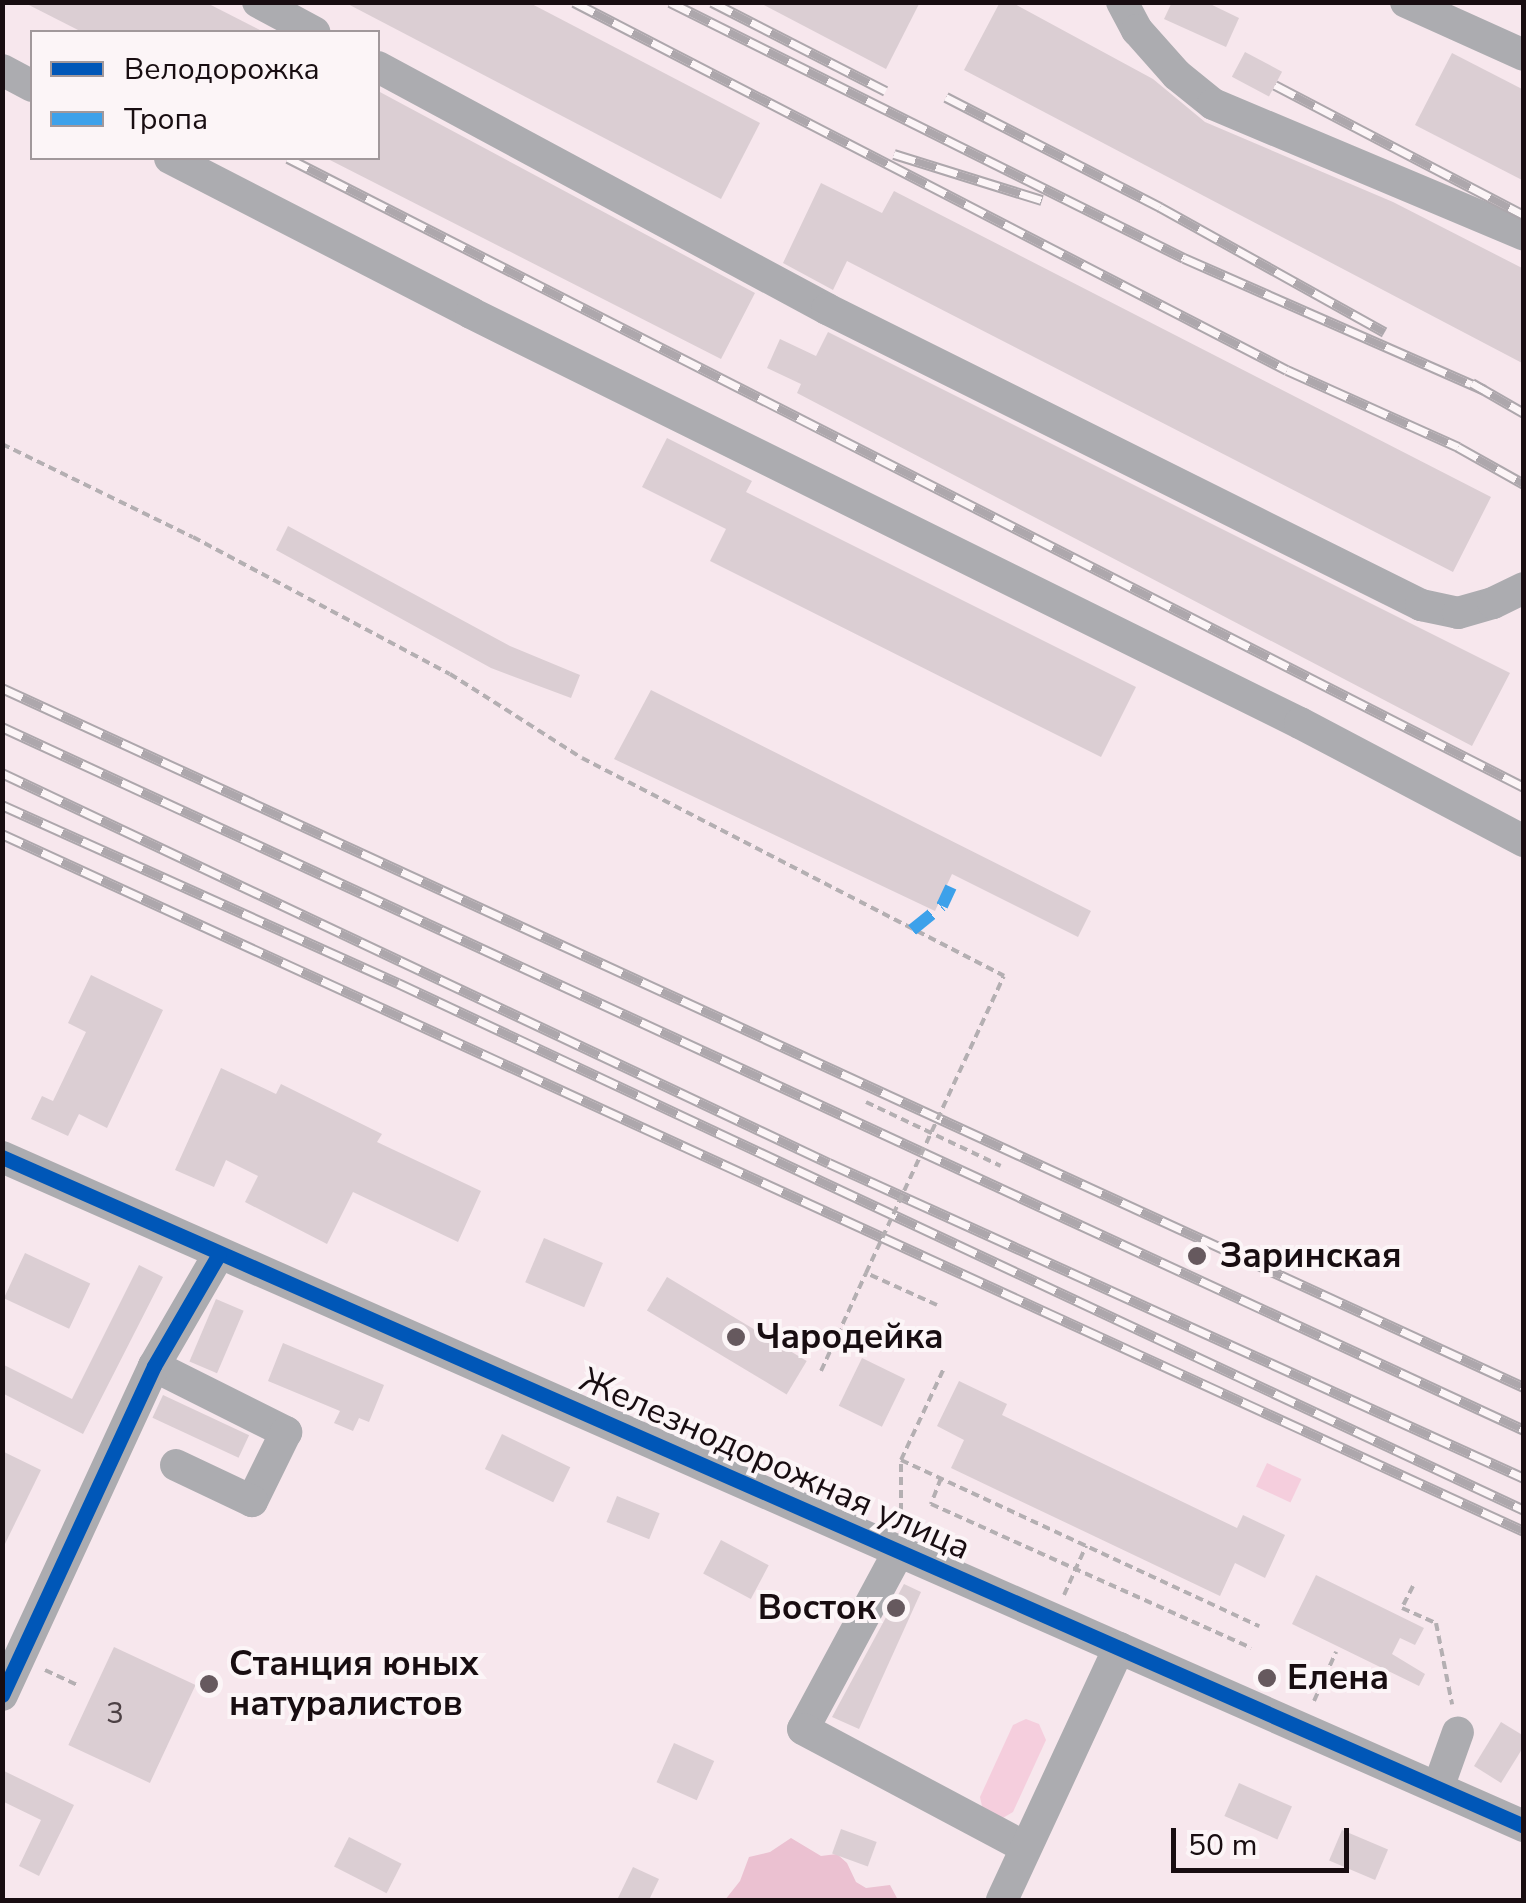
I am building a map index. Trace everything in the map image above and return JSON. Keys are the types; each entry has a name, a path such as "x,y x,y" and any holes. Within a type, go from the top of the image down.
{"street":[{"path":"258,2 310,30"},
{"path":"1122,2 1136,30 1177,75 1214,104 1524,234"},
{"path":"1406,2 1524,55"},
{"path":"380,68 827,310 1421,605 1458,613 1493,603 1524,588"},
{"path":"2,70 30,85"},
{"path":"174,160 470,312 1318,732 1524,841"},
{"name":"Железнодорожная улица","path":"2,1157 1524,1826"},
{"path":"2,1695 154,1366 219,1254"},
{"path":"154,1366 286,1432 252,1501 176,1465"},
{"path":"899,1551 803,1728 1025,1846"},
{"path":"1002,1900 1118,1648"},
{"path":"1438,1788 1458,1732"}],"path":[{"path":"2,444 193,538 432,665 582,758 1004,976 820,1372"},
{"path":"866,1102 1001,1166"},
{"path":"866,1272 937,1305"},
{"path":"899,1551 901,1460 944,1368"},
{"path":"901,1460 1259,1626"},
{"path":"942,1478 931,1504 1250,1648"},
{"path":"1064,1595 1086,1546"},
{"path":"1413,1586 1402,1608 1436,1623 1458,1732"},
{"path":"1302,1728 1336,1652"},
{"path":"20,1658 77,1684"}],"shaded area":[{"path":"1267,1463 1301,1479 1290,1503 1256,1487"},
{"path":"1026,1719 1039,1724 1046,1740 1013,1812 1001,1819 983,1811 980,1797 1013,1725"},
{"path":"791,1838 821,1856 837,1854 847,1863 856,1882 866,1888 890,1885 898,1900 725,1900 740,1881 749,1857 770,1852"}],"building":[{"path":"23,2 205,2 260,30 78,30"},
{"path":"344,2 528,2 760,123 721,199"},
{"path":"758,2 920,2 886,69"},
{"path":"1000,2 1011,2 1153,79 1205,122 1393,202 1524,269 1524,364 964,70"},
{"path":"1172,2 1206,2 1239,18 1226,47 1164,19"},
{"path":"1245,52 1282,72 1269,96 1232,77"},
{"path":"1452,53 1524,90 1524,181 1415,125"},
{"path":"380,92 755,293 721,359 330,160 380,160"},
{"path":"821,183 882,213 894,191 1491,497 1453,572 847,261 833,290 783,263"},
{"path":"828,332 1510,673 1472,746 797,393 801,384 767,368 780,339 816,356"},
{"path":"667,438 752,481 746,492 1136,687 1101,757 710,561 726,529 642,487"},
{"path":"288,526 510,646 580,675 571,698 491,668 276,550"},
{"path":"651,690 1091,911 1078,937 952,874 935,911 614,759"},
{"path":"91,975 163,1010 107,1128 79,1114 68,1136 31,1119 42,1096 53,1101 86,1032 68,1023"},
{"path":"221,1068 276,1094 281,1084 382,1134 377,1142 481,1191 458,1242 353,1192 327,1244 245,1202 258,1176 226,1160 214,1187 175,1170"},
{"path":"544,1238 603,1263 584,1307 525,1282"},
{"path":"25,1253 90,1283 69,1329 4,1298"},
{"path":"139,1265 163,1277 83,1434 2,1393 2,1364 72,1399"},
{"path":"667,1277 807,1361 787,1394 647,1310"},
{"path":"216,1299 244,1311 217,1373 189,1362"},
{"path":"283,1343 384,1385 369,1422 359,1418 353,1431 334,1423 340,1411 268,1381"},
{"path":"862,1358 905,1379 882,1427 839,1406"},
{"path":"959,1381 1007,1404 1002,1415 1237,1528 1243,1515 1285,1535 1265,1578 1235,1563 1220,1596 951,1468 964,1440 937,1426"},
{"path":"163,1395 249,1435 239,1458 152,1418"},
{"path":"502,1434 570,1467 553,1502 485,1469"},
{"path":"2,1451 41,1470 2,1550"},
{"path":"617,1496 660,1513 649,1539 607,1522"},
{"path":"721,1540 769,1565 751,1599 703,1574"},
{"path":"1316,1575 1424,1628 1415,1645 1400,1638 1392,1654 1425,1674 1419,1686 1292,1624"},
{"path":"904,1584 921,1592 859,1729 832,1717"},
{"path":"114,1647 196,1685 150,1783 68,1745"},
{"path":"1501,1722 1524,1736 1524,1746 1501,1783 1474,1766"},
{"path":"674,1743 714,1761 697,1800 657,1782"},
{"path":"2,1770 74,1805 39,1876 19,1866 41,1820 2,1801"},
{"path":"1239,1783 1292,1807 1277,1839 1224,1816"},
{"path":"841,1829 877,1842 868,1866 832,1853"},
{"path":"1342,1830 1388,1850 1375,1880 1329,1860"},
{"path":"349,1837 402,1864 387,1893 334,1866"},
{"path":"633,1867 659,1879 649,1900 617,1900"}],"railway":[{"path":"574,2 1287,370 1458,447 1524,484"},
{"path":"670,2 1184,258 1484,390"},
{"path":"712,2 886,91"},
{"path":"1275,85 1524,215"},
{"path":"946,97 1160,207 1385,332"},
{"path":"894,154 1042,200"},
{"path":"292,160 1524,787"},
{"path":"1472,383 1524,413"},
{"path":"2,688 1524,1387"},
{"path":"2,727 1524,1430"},
{"path":"2,773 829,1163 1524,1478"},
{"path":"2,805 398,983 1524,1510"},
{"path":"2,834 1524,1531"}],"marked path":[{"path":"912,930 942,906 951,887"}],"cycle path":[{"path":"2,1157 1524,1826"},
{"path":"2,1695 154,1366 219,1254"}],"place":[{"name":"Заринская","path":"1197,1256"},
{"name":"Чародейка","path":"736,1337"},
{"name":"Восток","path":"896,1608"},
{"name":"Елена","path":"1267,1678"},
{"name":"Станция юных натуралистов","path":"209,1684"}]}
